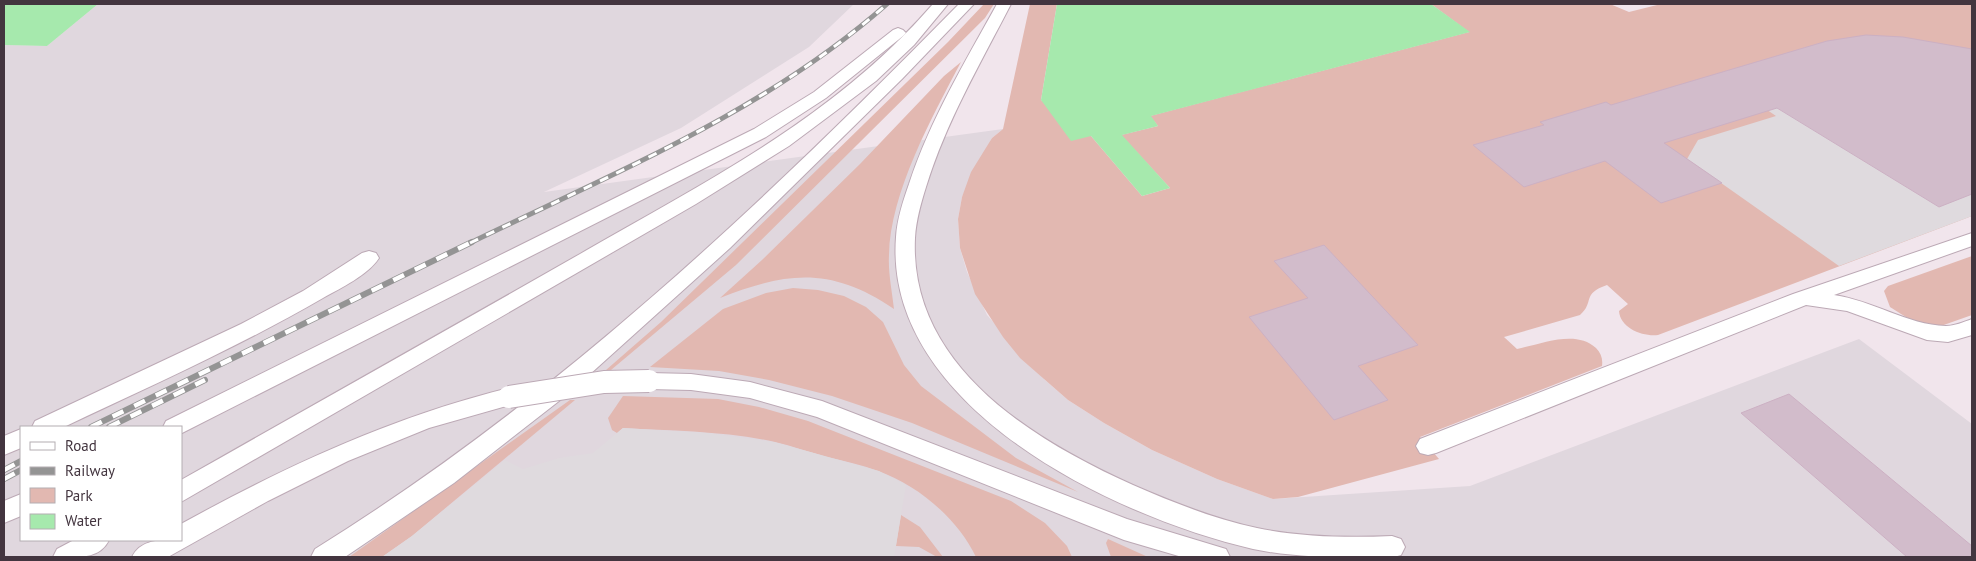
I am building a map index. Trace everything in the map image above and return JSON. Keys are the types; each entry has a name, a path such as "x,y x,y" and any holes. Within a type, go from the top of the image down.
{"street":[{"path":"176,426 760,132 820,95 850,73 931,4"},
{"path":"182,491 546,283 743,167 806,125 874,73 923,28 941,4"},
{"path":"324,557 478,453 542,405 615,343 672,292 836,135 967,4"},
{"path":"1004,4 944,118 929,153 909,215 905,240 908,282 918,314 946,365 969,393 996,419 1047,454 1082,473 1164,509 1253,538 1290,544 1359,548 1392,547"},
{"path":"1428,446 1800,299 1972,239"},
{"path":"45,426 218,344 316,294 335,283 369,258"},
{"path":"1874,274 1867,280 1868,294 1882,311 1898,321"},
{"path":"1800,299 1834,300 1927,332 1948,334 1972,327"},
{"path":"182,536 276,484 343,451 432,417 508,397 604,382 648,380 691,382 750,390 822,410 1124,529 1217,557"},
{"path":"4,446 20,438"},
{"path":"4,513 20,505"},
{"path":"66,557 95,541"},
{"path":"145,557 174,541"}],"shaded area":[{"path":"98,4 854,4 809,47 681,128 544,192 1003,129 992,138 962,197 958,219 960,248 967,272 987,315 1045,380 1068,400 1152,450 1217,479 1273,499 1470,486 1859,339 1972,424 1972,557 4,557 4,45 47,46"},
{"path":"1972,55 1972,216 1839,266 1687,159 1698,140 1776,116 1754,101 1880,83"},
{"path":"623,428 707,433 774,442 879,471 906,485 894,557 382,557 412,536 505,460 523,469 559,458 593,453"}],"green space":[{"path":"984,4 994,4 985,18 736,265 611,370 606,370 661,322 948,42"},
{"path":"1030,4 1057,4 1041,100 1091,136 1142,196 1170,188 1121,135 1158,126 1150,116 1469,32 1431,4 1610,4 1629,12 1661,4 1972,4 1972,216 1658,335 1639,333 1628,327 1620,317 1619,311 1628,304 1607,285 1599,288 1591,295 1587,306 1580,315 1504,337 1517,349 1558,339 1579,339 1588,342 1598,350 1602,366 1420,437 1439,459 1298,497 1273,499 1217,479 1152,450 1068,400 1020,358 1003,337 975,294 960,248 958,219 962,197 971,172 992,138 1003,129"},
{"path":"961,62 914,156 897,206 891,231 889,255 894,309 872,295 850,286 830,280 809,278 767,282 720,298 762,260 860,164 944,76"},
{"path":"1972,256 1972,315 1938,327 1926,326 1909,319 1890,307 1884,291 1888,286"},
{"path":"793,288 818,290 844,296 866,307 883,322 904,365 921,386 1016,458 1078,492 912,423 832,396 769,380 719,371 650,367 723,309 766,293"},
{"path":"623,396 718,399 759,407 808,421 1011,501 1045,523 1067,546 1072,557 976,557 959,530 948,517 922,494 908,485 872,469 788,445 756,438 699,432 623,428 617,433 612,430 608,418"},
{"path":"570,400 575,400 412,536 382,557 349,557"},
{"path":"901,515 920,527 943,557 937,557 919,547 896,546"},
{"path":"1108,539 1148,557 1111,557 1106,543"}],"water":[{"path":"4,4 98,4 47,46 4,45"},
{"path":"1057,4 1431,4 1470,32 1151,116 1158,126 1122,135 1170,188 1142,196 1091,136 1071,141 1041,100"}],"building":[{"path":"1866,35 1903,37 1972,49 1972,194 1939,207 1777,108 1664,143 1722,183 1661,203 1605,161 1524,187 1473,145 1544,125 1540,122 1606,102 1611,105 1827,41"},
{"path":"1324,245 1418,345 1358,366 1388,400 1334,420 1249,317 1308,298 1274,261"},
{"path":"1789,394 1972,546 1972,557 1907,557 1741,413"}],"railway":[{"path":"470,243 633,165 740,108 791,77 840,42 887,4"},
{"path":"93,426 472,242"},
{"path":"111,426 205,380"},
{"path":"4,470 20,462"},
{"path":"4,479 20,471"}]}
